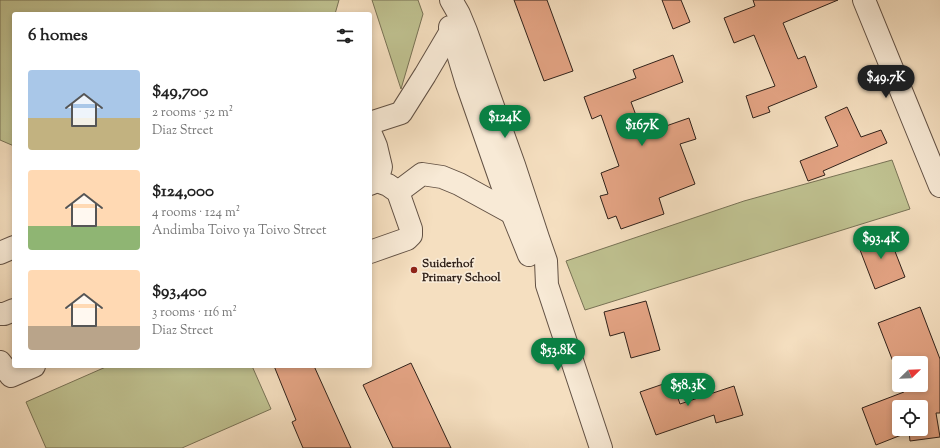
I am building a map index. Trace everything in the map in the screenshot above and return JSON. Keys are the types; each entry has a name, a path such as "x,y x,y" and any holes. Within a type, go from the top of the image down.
{"street":[{"path":"444,0 444,7 467,84 512,213 534,269 547,285"},
{"path":"451,0 466,31 514,165 546,261 547,285 601,448"},
{"path":"864,0 940,186"},
{"path":"372,122 400,113 451,31"},
{"path":"372,137 382,167 374,182 388,185 398,192 411,229 411,235 407,239 372,251"},
{"path":"398,192 422,174 442,178 459,184 512,213"},
{"path":"0,253 12,248"},
{"path":"4,372 24,368"}],"green space":[{"path":"0,0 339,0 336,12 12,12 12,145 0,140"},
{"path":"372,0 418,0 423,14 401,89"},
{"path":"892,160 910,209 585,310 566,261 744,201"},
{"path":"103,368 253,368 271,409 182,448 46,448 26,402"}],"building":[{"path":"514,0 547,0 573,71 544,81"},
{"path":"662,0 681,0 690,22 673,29"},
{"path":"753,0 838,0 783,23 798,59 805,56 817,87 768,107 770,112 753,118 746,96 775,86 754,35 734,43 724,18 755,6"},
{"path":"673,55 683,82 631,102 643,134 689,118 696,139 680,144 695,184 659,198 664,214 621,229 616,216 608,219 600,196 608,194 601,173 619,166 601,115 592,119 584,97 636,78 633,70"},
{"path":"847,107 861,137 881,130 887,143 823,171 825,175 808,181 800,161 838,146 825,117"},
{"path":"887,231 905,277 875,289 857,242"},
{"path":"646,301 660,350 631,358 624,332 610,336 604,312"},
{"path":"920,307 940,359 940,413 936,413 940,437 910,441 909,436 928,436 928,400 892,400 892,436 899,436 876,445 862,408 904,392 928,392 928,356 892,356 892,359 878,323"},
{"path":"411,363 451,448 393,448 363,385"},
{"path":"275,368 315,368 351,448 303,448 292,422 296,420"},
{"path":"672,381 680,404 734,386 743,415 716,423 714,415 656,435 640,392"}],"place":[{"name":"Suiderhof Primary School","path":"414,270"}]}
